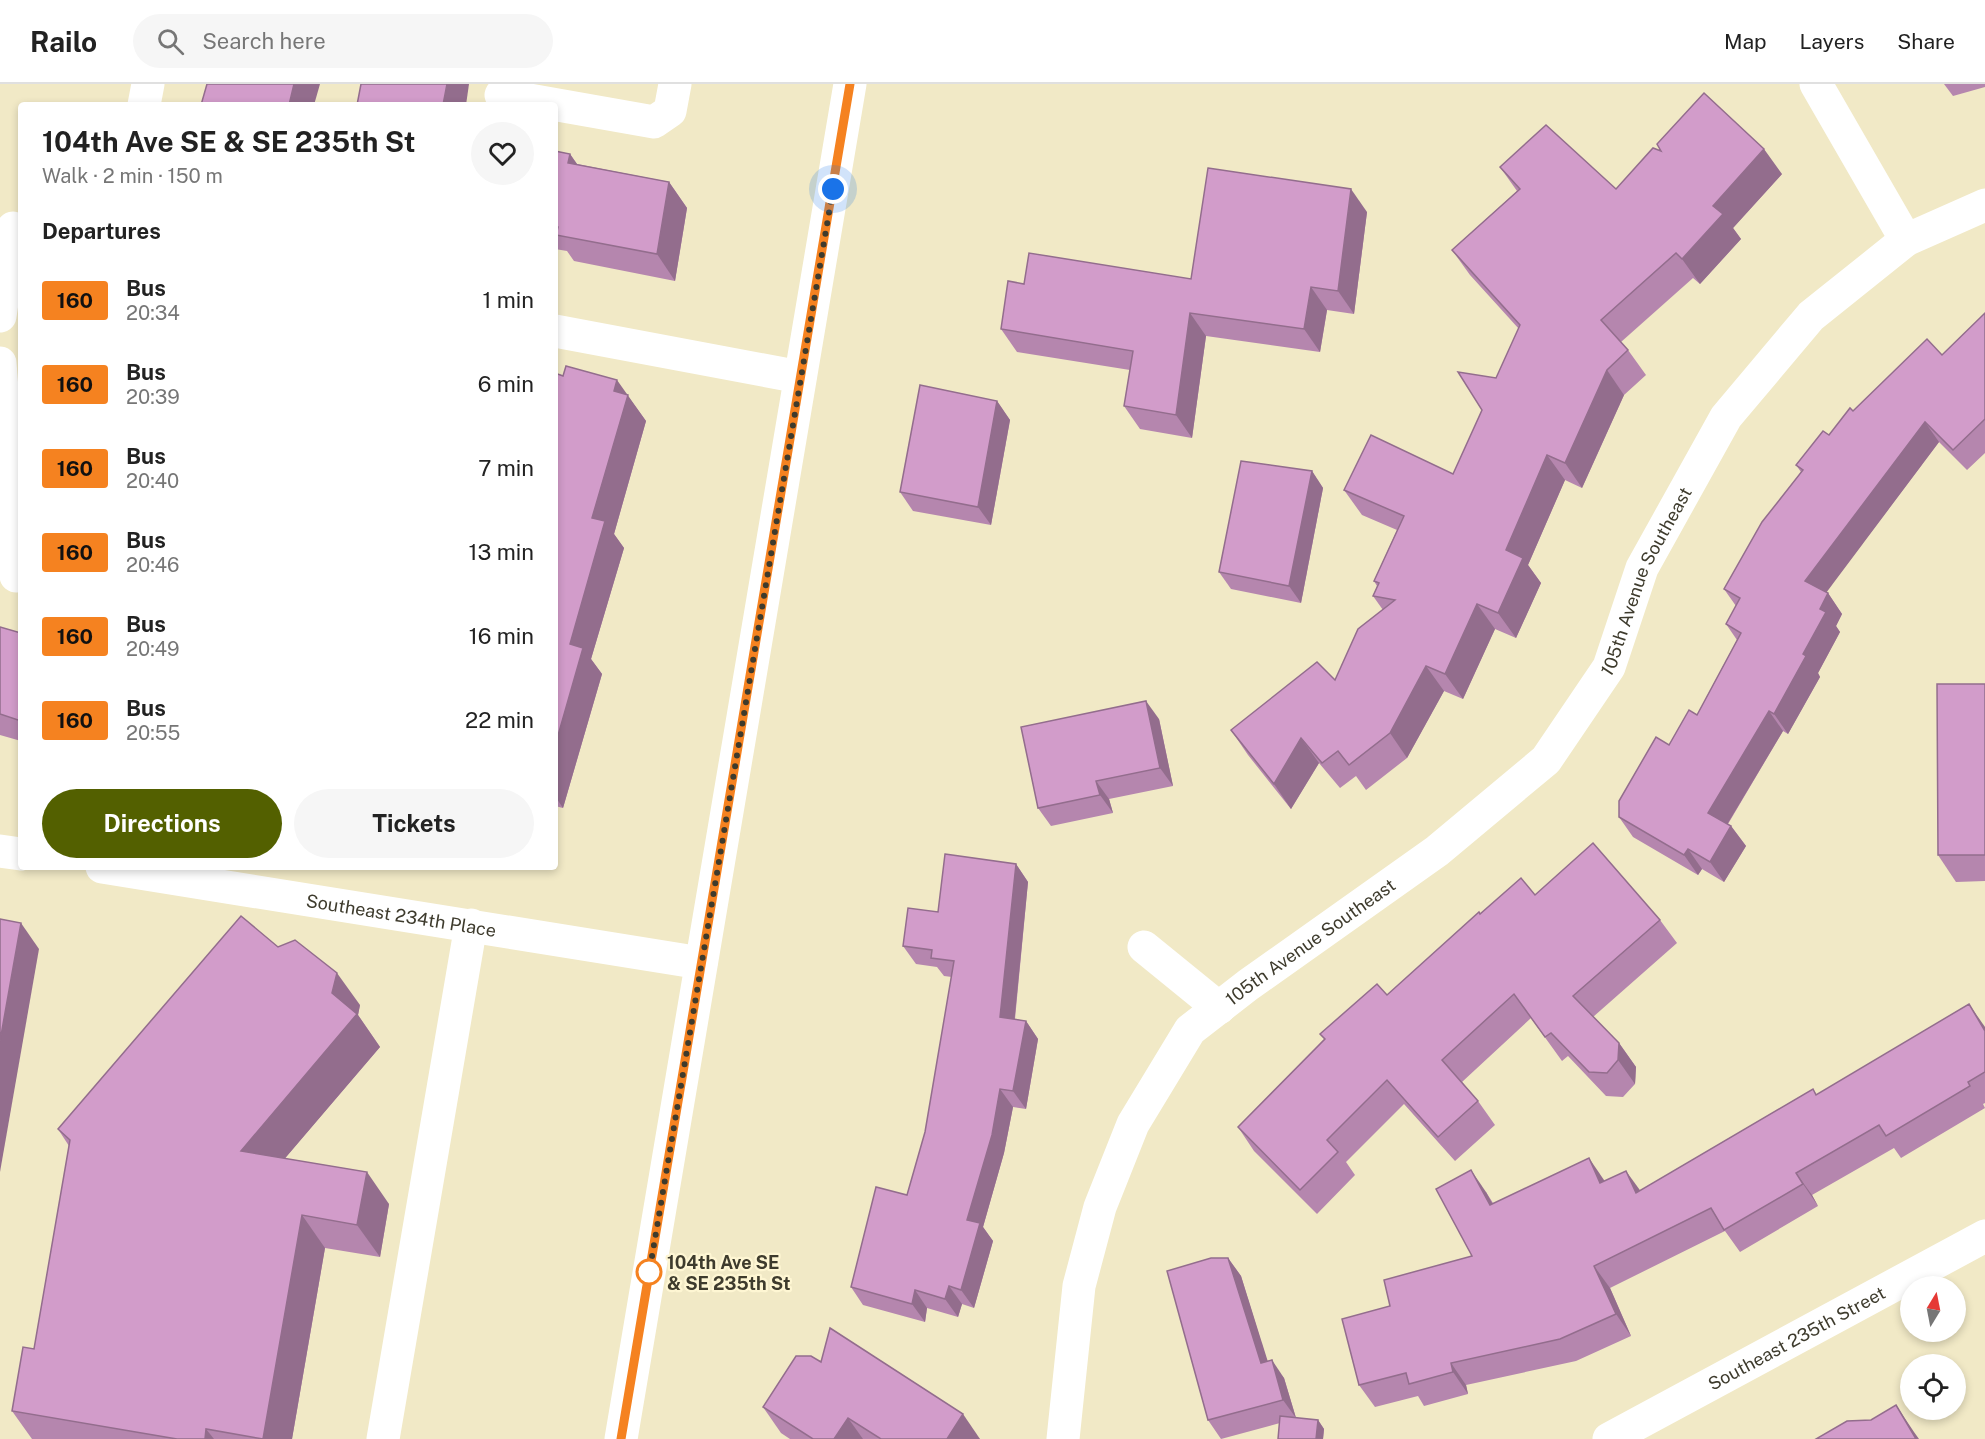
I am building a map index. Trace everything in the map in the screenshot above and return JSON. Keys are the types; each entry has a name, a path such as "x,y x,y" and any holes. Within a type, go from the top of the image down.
{"street":[{"path":"145,102 148,84"},
{"path":"558,105 654,122 670,111 675,84"},
{"path":"621,1439 850,84"},
{"path":"1816,84 1906,240"},
{"path":"501,95 541,102"},
{"name":"105th Avenue Southeast","path":"1063,1439 1079,1286 1100,1208 1132,1124 1190,1030 1248,985 1437,851 1546,760 1609,667 1642,568 1726,417 1811,316 1906,240 1985,205"},
{"path":"0,316 12,228"},
{"path":"558,332 800,376"},
{"path":"0,363 16,576"},
{"path":"0,851 18,854"},
{"name":"Southeast 234th Place","path":"121,870 701,963"},
{"path":"383,1439 471,926"},
{"name":"105th Avenue Southeast","path":"1144,947 1219,1008"},
{"name":"Southeast 235th Street","path":"1609,1439 1981,1247"}],"building":[{"path":"207,84 294,84 290,102 202,102"},
{"path":"361,84 447,84 444,102 358,102"},
{"path":"1704,93 1764,149 1713,206 1723,214 1682,259 1676,253 1601,320 1628,350 1607,370 1565,463 1547,455 1506,550 1523,558 1498,613 1477,604 1445,674 1426,666 1390,733 1349,765 1338,751 1322,763 1301,738 1274,784 1231,730 1317,662 1335,680 1358,629 1395,600 1373,596 1379,583 1374,581 1404,516 1344,490 1371,435 1453,474 1482,410 1458,372 1496,378 1520,325 1452,250 1520,189 1500,167 1546,125 1616,189 1653,148 1661,151 1657,144"},
{"path":"558,152 570,154 568,163 669,182 657,254 558,235"},
{"path":"1208,168 1351,189 1338,291 1311,287 1304,329 1190,313 1176,415 1124,406 1133,351 1001,329 1008,281 1024,284 1029,253 1191,279"},
{"path":"1985,313 1985,419 1953,450 1925,422 1805,581 1828,593 1820,609 1826,612 1803,654 1806,656 1774,714 1769,711 1708,813 1731,826 1710,862 1688,849 1684,855 1619,817 1619,801 1656,737 1669,745 1689,710 1697,715 1741,633 1726,624 1740,598 1724,589 1762,522 1803,470 1796,465 1823,431 1829,435 1850,408 1853,411 1927,339 1942,355"},
{"path":"566,366 617,380 614,391 628,395 592,518 605,521 570,644 583,648 558,736 558,374 563,376"},
{"path":"920,385 997,401 978,507 900,492"},
{"path":"1241,461 1312,471 1289,586 1219,572"},
{"path":"0,627 18,632 18,720 0,714"},
{"path":"1937,684 1985,684 1985,855 1938,855"},
{"path":"1146,701 1160,768 1096,781 1100,795 1038,808 1021,727"},
{"path":"1593,843 1660,920 1573,996 1619,1043 1618,1060 1607,1073 1589,1072 1551,1033 1545,1037 1514,994 1442,1060 1478,1101 1438,1137 1387,1080 1327,1140 1338,1152 1300,1190 1238,1127 1325,1039 1320,1034 1377,984 1387,995 1479,912 1480,914 1521,878 1535,895"},
{"path":"945,854 1016,864 1000,1017 1026,1021 1013,1091 1000,1089 992,1135 967,1220 980,1223 961,1290 949,1286 945,1299 915,1290 912,1304 851,1287 876,1187 907,1195 925,1132 954,961 931,958 932,950 903,946 908,908 938,912"},
{"path":"241,916 278,947 295,940 337,973 332,993 357,1014 241,1151 367,1172 357,1225 302,1215 263,1439 206,1429 205,1439 177,1439 12,1411 23,1347 34,1349 70,1140 58,1129"},
{"path":"0,919 21,923 0,1041"},
{"path":"1969,1004 1985,1031 1985,1072 1968,1082 1970,1086 1886,1136 1879,1125 1796,1173 1803,1184 1724,1230 1711,1208 1594,1266 1616,1314 1560,1339 1451,1363 1453,1372 1409,1384 1406,1373 1359,1385 1342,1319 1390,1306 1384,1280 1472,1256 1436,1189 1471,1170 1490,1205 1589,1158 1600,1183 1626,1171 1636,1193 1813,1089 1816,1095"},
{"path":"1211,1258 1228,1258 1261,1363 1272,1360 1283,1400 1208,1420 1167,1271"},
{"path":"830,1328 963,1414 947,1439 881,1439 848,1418 834,1439 813,1439 763,1407 796,1356 811,1356 821,1362"},
{"path":"1896,1405 1900,1412 1900,1420 1905,1420 1916,1439 1816,1439 1847,1421 1871,1420"},
{"path":"1280,1416 1318,1420 1316,1439 1278,1439"}],"bus line":[{"name":"160","path":"621,1439 850,84"}],"place":[{"name":"104th Ave SE & SE 235th St","path":"649,1272"}],"route":[{"path":"649,1272 648,1280 833,189"}]}
